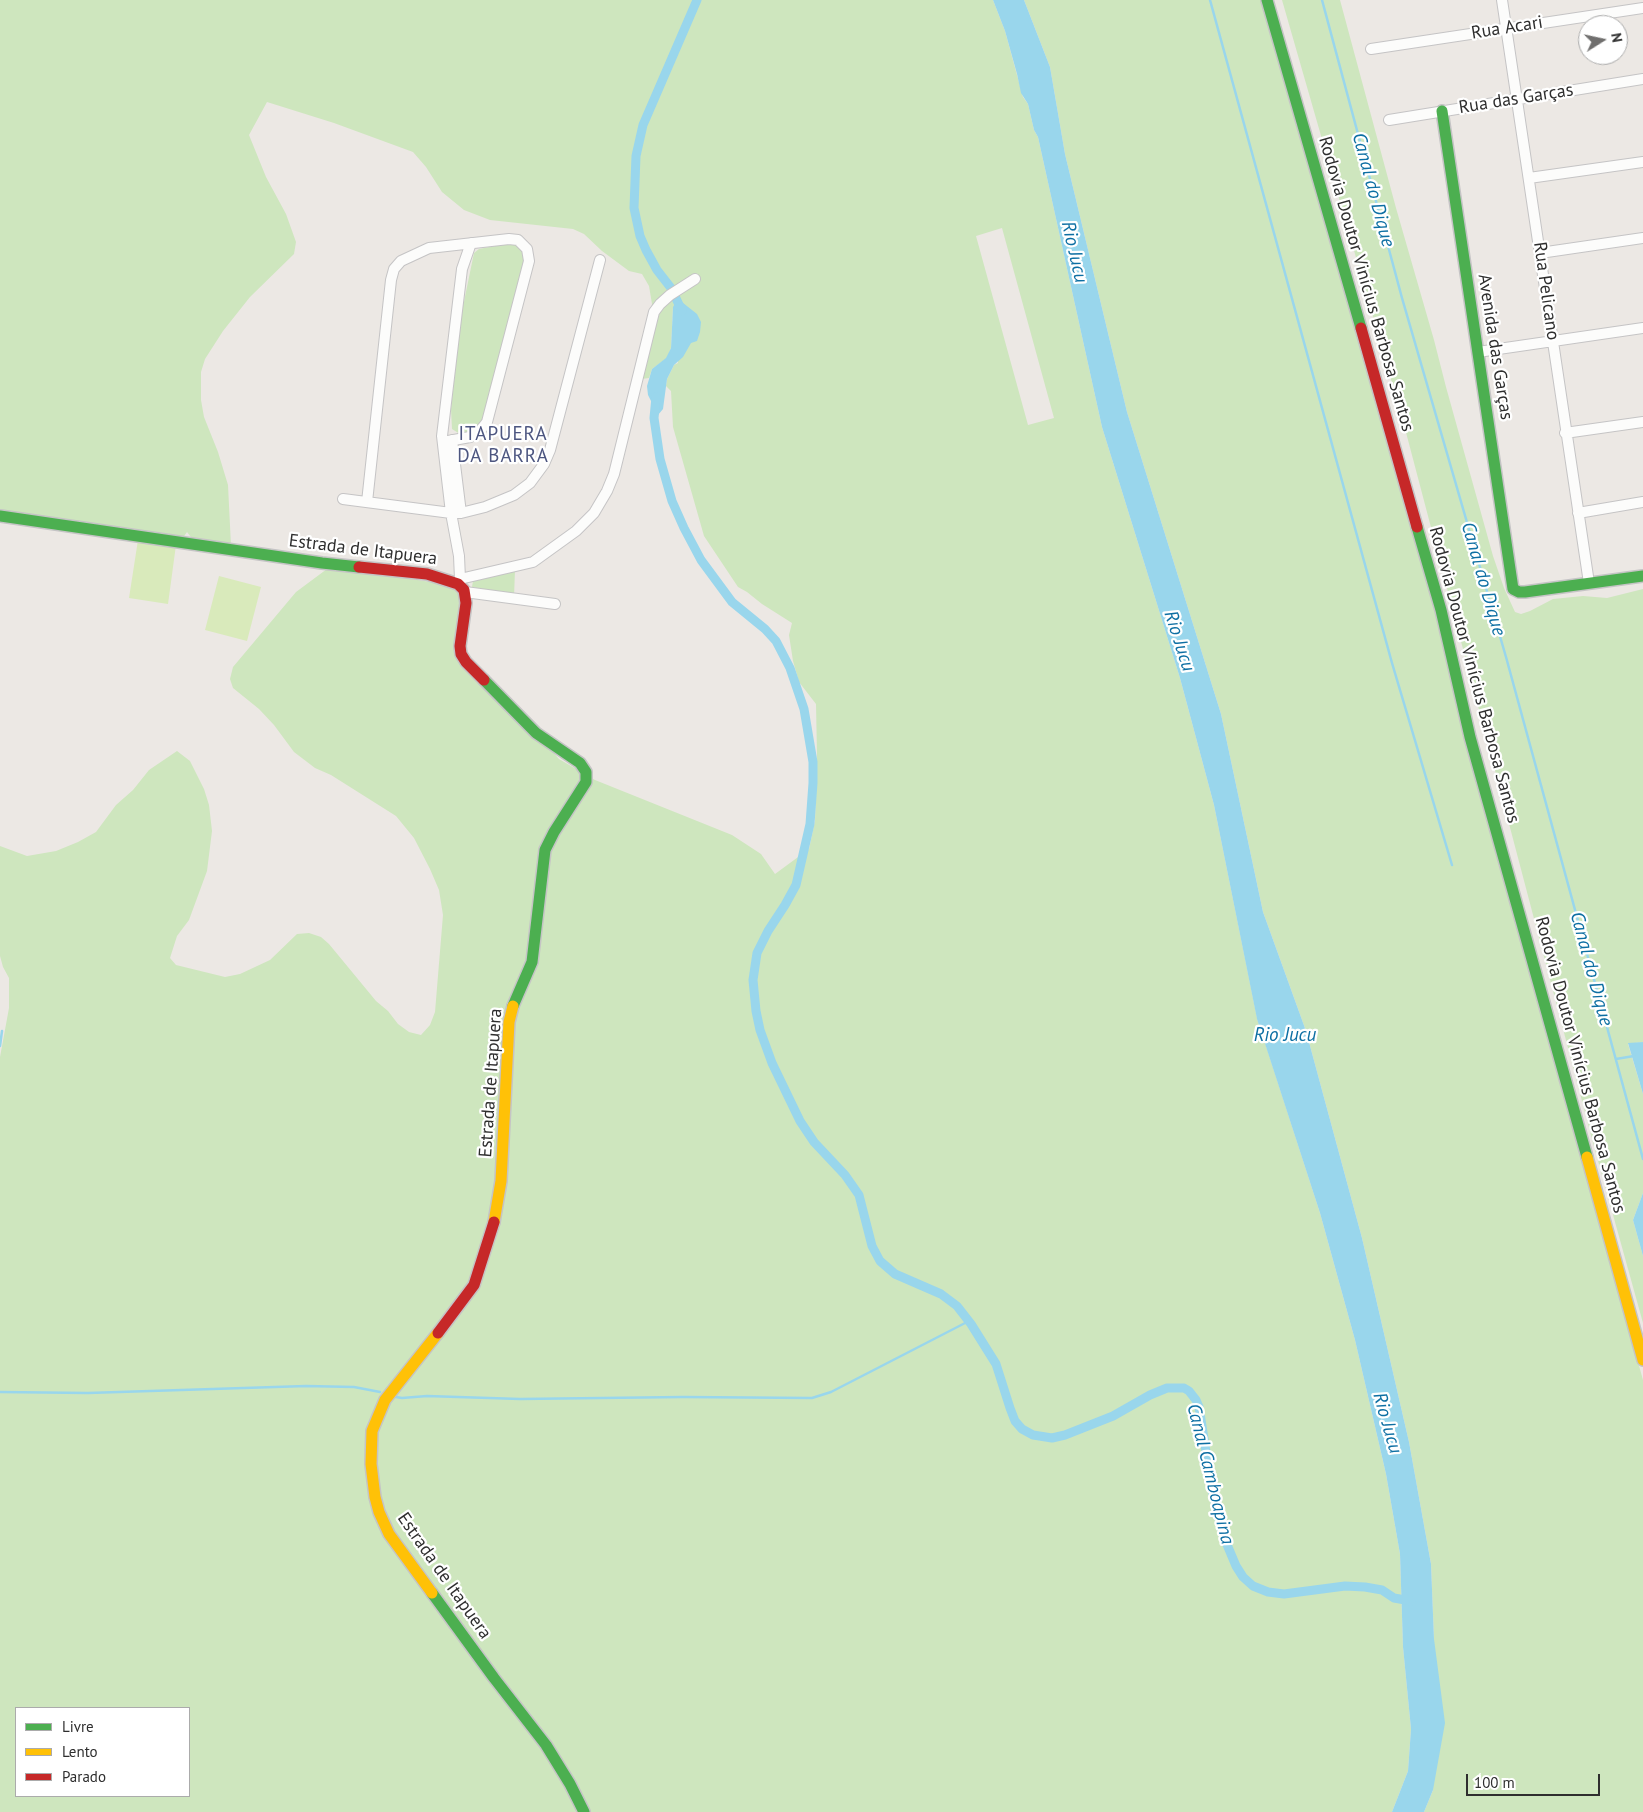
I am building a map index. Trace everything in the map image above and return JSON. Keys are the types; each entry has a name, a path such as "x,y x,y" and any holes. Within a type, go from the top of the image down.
{"street":[{"name":"Rodovia Doutor Vinícius Barbosa Santos","path":"1268,0 1294,98 1441,610 1470,737 1643,1360"},
{"name":"Rua Pelicano","path":"1502,0 1589,583"},
{"name":"Rua Acari","path":"1371,49 1643,8"},
{"name":"Rua das Garças","path":"1389,120 1643,79"},
{"name":"Avenida das Garças","path":"1442,112 1514,589 1519,592 1525,592 1589,583"},
{"path":"1529,178 1643,162"},
{"path":"1540,252 1643,238"},
{"path":"367,502 391,280 394,269 401,262 423,250 508,239 518,240 527,249 529,261 487,422 475,434 447,441"},
{"path":"461,585 456,513 447,441 462,269 471,243"},
{"path":"343,499 456,513 485,507 514,495 530,483 544,464 550,450 600,260"},
{"path":"461,585 533,562 576,531 594,513 608,492 614,474 654,312 673,293 695,279"},
{"path":"1478,352 1643,328"},
{"path":"1566,433 1643,422"},
{"path":"1578,513 1643,502"},
{"name":"Estrada de Itapuera","path":"0,516 322,563 426,574 461,585 466,603 460,646 464,658 536,733 580,763 586,772 587,777 582,789 554,832 545,850 532,962 515,999 510,1016 501,1180 494,1224 474,1285 385,1400 372,1431 372,1482 379,1512 390,1534 494,1678 546,1745 570,1784 584,1812"},
{"path":"1589,583 1643,576"},
{"path":"461,585 555,604"}],"green space":[{"path":"0,0 993,0 1005,31 1023,97 1028,104 1034,130 1038,137 1102,427 1180,678 1214,805 1257,1018 1320,1213 1355,1340 1386,1474 1400,1554 1403,1647 1411,1729 1408,1771 1392,1812 0,1812 0,1057 9,1008 9,978 0,956 0,846 27,856 56,851 78,842 96,832 116,805 133,790 149,770 177,751 190,761 204,789 209,805 212,831 207,871 189,920 177,936 170,958 176,965 225,977 240,974 270,960 297,934 309,933 321,937 329,944 376,1001 388,1011 398,1024 409,1032 421,1035 430,1025 435,1012 443,915 439,890 414,838 396,816 331,775 315,768 294,752 274,725 259,709 233,688 230,679 233,667 296,592 331,566 449,585 462,595 457,643 559,759 595,780 732,835 761,854 775,874 809,849 815,821 816,704 799,682 789,635 792,623 738,587 704,536 673,427 671,391 666,386 667,379 674,365 678,363 673,307 671,348 667,358 652,369 649,378 634,380 650,319 652,304 649,286 642,274 629,271 602,251 584,234 573,229 490,220 464,210 442,192 426,167 413,152 334,123 267,102 249,135 266,177 286,214 296,242 294,254 250,297 223,331 205,359 201,372 201,400 204,417 218,452 228,485 231,546 194,541 187,532 182,539 0,519","holes":["1002,228 1054,418 1028,425 976,236"]},
{"path":"1024,0 1267,0 1389,425 1577,1143 1643,1380 1643,1812 1424,1812 1433,1790 1434,1639 1431,1564 1409,1442 1362,1238 1306,1031 1263,912 1221,714 1127,412 1065,154 1050,67"},
{"path":"1282,0 1340,0 1493,556 1515,612 1521,614 1530,611 1553,599 1583,596 1607,598 1643,589 1643,1042 1628,1044 1643,1094 1643,1193 1633,1220 1643,1256 1643,1323 1592,1139 1403,421"},
{"path":"510,243 518,245 526,256 484,421 476,431 460,434 452,429 451,409 461,316 474,253 479,249"},
{"path":"138,540 176,545 168,604 129,598"},
{"path":"515,570 514,597 472,587 473,581"},
{"path":"219,576 261,587 247,641 205,630"}],"water":[{"name":"Rio Jucu","path":"993,0 1024,0 1050,67 1065,154 1127,412 1221,714 1263,912 1306,1031 1362,1238 1409,1442 1431,1564 1434,1639 1445,1723 1433,1790 1424,1812 1392,1812 1408,1771 1411,1729 1403,1647 1400,1554 1386,1474 1355,1340 1320,1213 1257,1019 1214,805 1180,678 1102,427 1038,137 1034,130 1028,104 1021,93 1005,31"},
{"path":"678,299 697,314 701,322 700,332 697,341 691,343 683,357 674,365 667,379 663,409 658,415 648,395 647,386 652,369 666,358 671,348 673,307"},
{"path":"1643,1042 1643,1094 1628,1043"},
{"path":"1643,1193 1643,1256 1633,1220"}],"waterway":[{"name":"Canal Camboapina","path":"682,311 671,288 657,270 640,236 634,208 636,156 643,125 697,0"},
{"path":"1210,0 1392,663 1452,865"},
{"name":"Canal do Dique","path":"1322,0 1402,298 1506,657 1643,1159"},
{"name":"Canal Camboapina","path":"656,397 654,418 660,459 672,501 684,528 701,560 732,602 765,629 776,641 790,668 804,709 813,762 810,824 796,885 757,953 753,980 756,1011 760,1030 772,1063 800,1121 814,1142 845,1175 859,1195 872,1246 880,1261 895,1274 941,1294 957,1306 971,1324 996,1364 1015,1421 1022,1429 1033,1435 1052,1438 1065,1435 1113,1416 1150,1395 1167,1388 1184,1388 1189,1391 1199,1407 1212,1490 1223,1535 1236,1566 1243,1577 1253,1586 1268,1592 1284,1594 1345,1586 1365,1587 1382,1590 1394,1598 1411,1601"},
{"path":"0,1046 2,1031"},
{"path":"1616,1059 1634,1056"},
{"path":"396,1397 520,1399 812,1398 831,1392 969,1321"},
{"path":"0,1392 88,1393 306,1386 354,1387 380,1392"}],"traffic: fast":[{"path":"1267,0 1361,328"},
{"path":"1442,111 1513,589 1525,592 1643,576"},
{"path":"0,516 359,567"},
{"path":"1417,527 1441,610 1470,737 1587,1157"},
{"path":"484,680 536,733 580,763 586,772 586,782 554,832 545,850 532,962 513,1006"},
{"path":"432,1593 546,1745 570,1784 584,1812"}],"traffic: slow":[{"path":"494,1222 501,1181 509,1022 513,1006"},
{"path":"1587,1157 1643,1360"},
{"path":"432,1593 389,1534 379,1512 375,1497 371,1464 372,1431 385,1400 438,1333"}],"traffic: jam":[{"path":"1361,328 1417,527"},
{"path":"359,567 427,574 458,584 464,590 466,603 460,646 461,654 466,662 484,680"},
{"path":"438,1333 474,1285 494,1222"}],"district":[{"name":"ITAPUERA DA BARRA","path":"503,446"}]}
